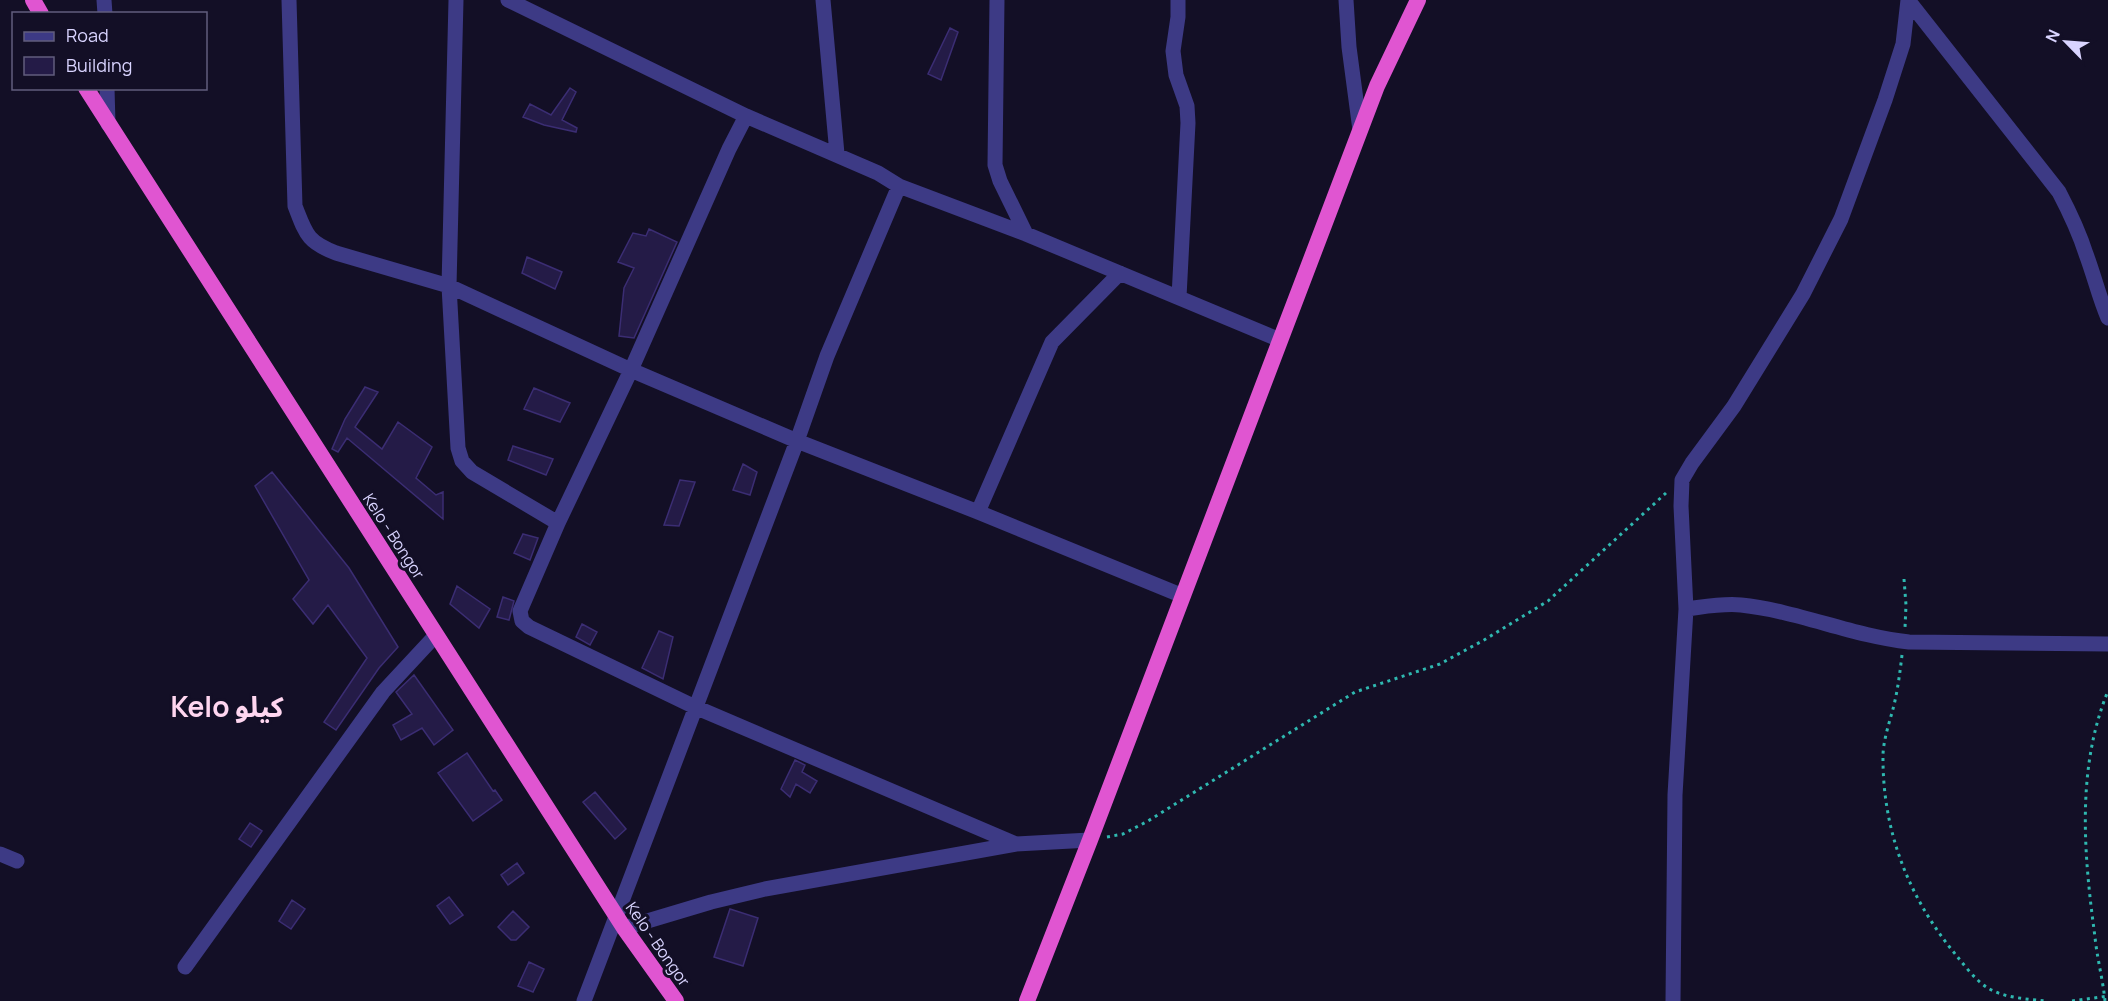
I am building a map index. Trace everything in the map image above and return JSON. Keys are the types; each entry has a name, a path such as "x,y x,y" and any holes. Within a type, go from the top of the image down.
{"highway":[{"path":"1027,1001 1377,86 1418,0"},
{"name":"Kelo - Bongor","path":"87,90 620,921 676,1001"}],"street":[{"path":"289,0 295,206 305,233 318,246 449,286 632,370 797,441 1183,596"},
{"path":"456,0 449,286 458,448 462,461 472,471 558,523"},
{"path":"508,0 746,116 878,173 899,186 1026,234 1280,340"},
{"path":"824,0 837,154"},
{"path":"997,0 995,165 996,173 1026,234"},
{"path":"1178,0 1173,51 1176,75 1187,106 1188,123 1179,297"},
{"path":"1346,0 1360,130"},
{"path":"1908,0 2059,192 2074,220 2108,318"},
{"path":"1673,1001 1675,795 1686,609 1681,506 1682,480 1734,406 1803,294 1841,219 1903,44 1908,0"},
{"path":"107,90 108,124"},
{"path":"746,116 729,149 632,370 558,523 520,611 522,621 529,627 695,706 1016,844"},
{"path":"585,1001 620,921 695,706 831,346 899,186"},
{"path":"978,512 1052,342 1120,273"},
{"path":"1686,609 1739,605 1791,614 1909,642 2108,644"},
{"path":"185,967 383,692 436,635"},
{"path":"620,921 765,890 1016,844 1090,840"},
{"path":"0,854 17,861"}],"path":[{"path":"1090,840 1123,834 1131,830 1355,692 1440,664 1548,601 1657,500 1682,480"},
{"path":"2072,1001 2106,998 2093,923 2085,829 2085,792 2097,723 2108,691"},
{"path":"1887,726 1883,752 1885,797 1901,864 1921,907 1940,935 1986,987 1998,993 2046,1001"}],"building":[{"path":"950,28 958,32 941,80 928,74"},
{"path":"570,88 576,92 562,120 577,128 576,132 544,125 523,117 530,104 551,115"},
{"path":"649,229 677,242 634,338 619,336 624,288 634,268 618,262 633,233 646,236"},
{"path":"527,257 562,272 555,289 522,273"},
{"path":"365,387 378,392 355,427 382,449 398,422 432,447 416,478 436,495 443,492 443,519 347,438 338,452 332,449 345,419"},
{"path":"534,388 570,403 560,422 524,409"},
{"path":"513,446 553,459 546,475 508,460"},
{"path":"743,464 757,472 750,495 733,490"},
{"path":"272,472 349,568 398,647 379,668 336,730 324,722 367,658 328,605 313,624 293,599 309,580 255,486"},
{"path":"680,480 695,482 679,526 664,525"},
{"path":"523,534 538,538 530,560 514,553"},
{"path":"457,586 490,609 479,628 450,604"},
{"path":"503,597 514,601 509,620 497,617"},
{"path":"582,624 597,632 590,645 576,637"},
{"path":"659,631 673,637 663,679 642,668"},
{"path":"414,675 453,730 434,745 422,728 401,740 393,725 412,714 396,692"},
{"path":"467,753 493,791 495,790 502,800 473,821 438,773"},
{"path":"795,760 805,765 802,772 817,781 810,793 796,784 790,797 781,789"},
{"path":"595,792 626,829 615,839 583,802"},
{"path":"250,823 262,831 251,847 239,839"},
{"path":"517,863 524,873 508,885 501,875"},
{"path":"449,897 463,915 450,924 437,906"},
{"path":"292,900 305,909 291,929 279,921"},
{"path":"730,909 758,918 743,966 714,957"},
{"path":"513,911 529,927 516,940 511,940 498,927"},
{"path":"529,962 544,969 533,992 518,986"}],"district":[{"name":"Kelo كيلو","path":"227,707"}]}
